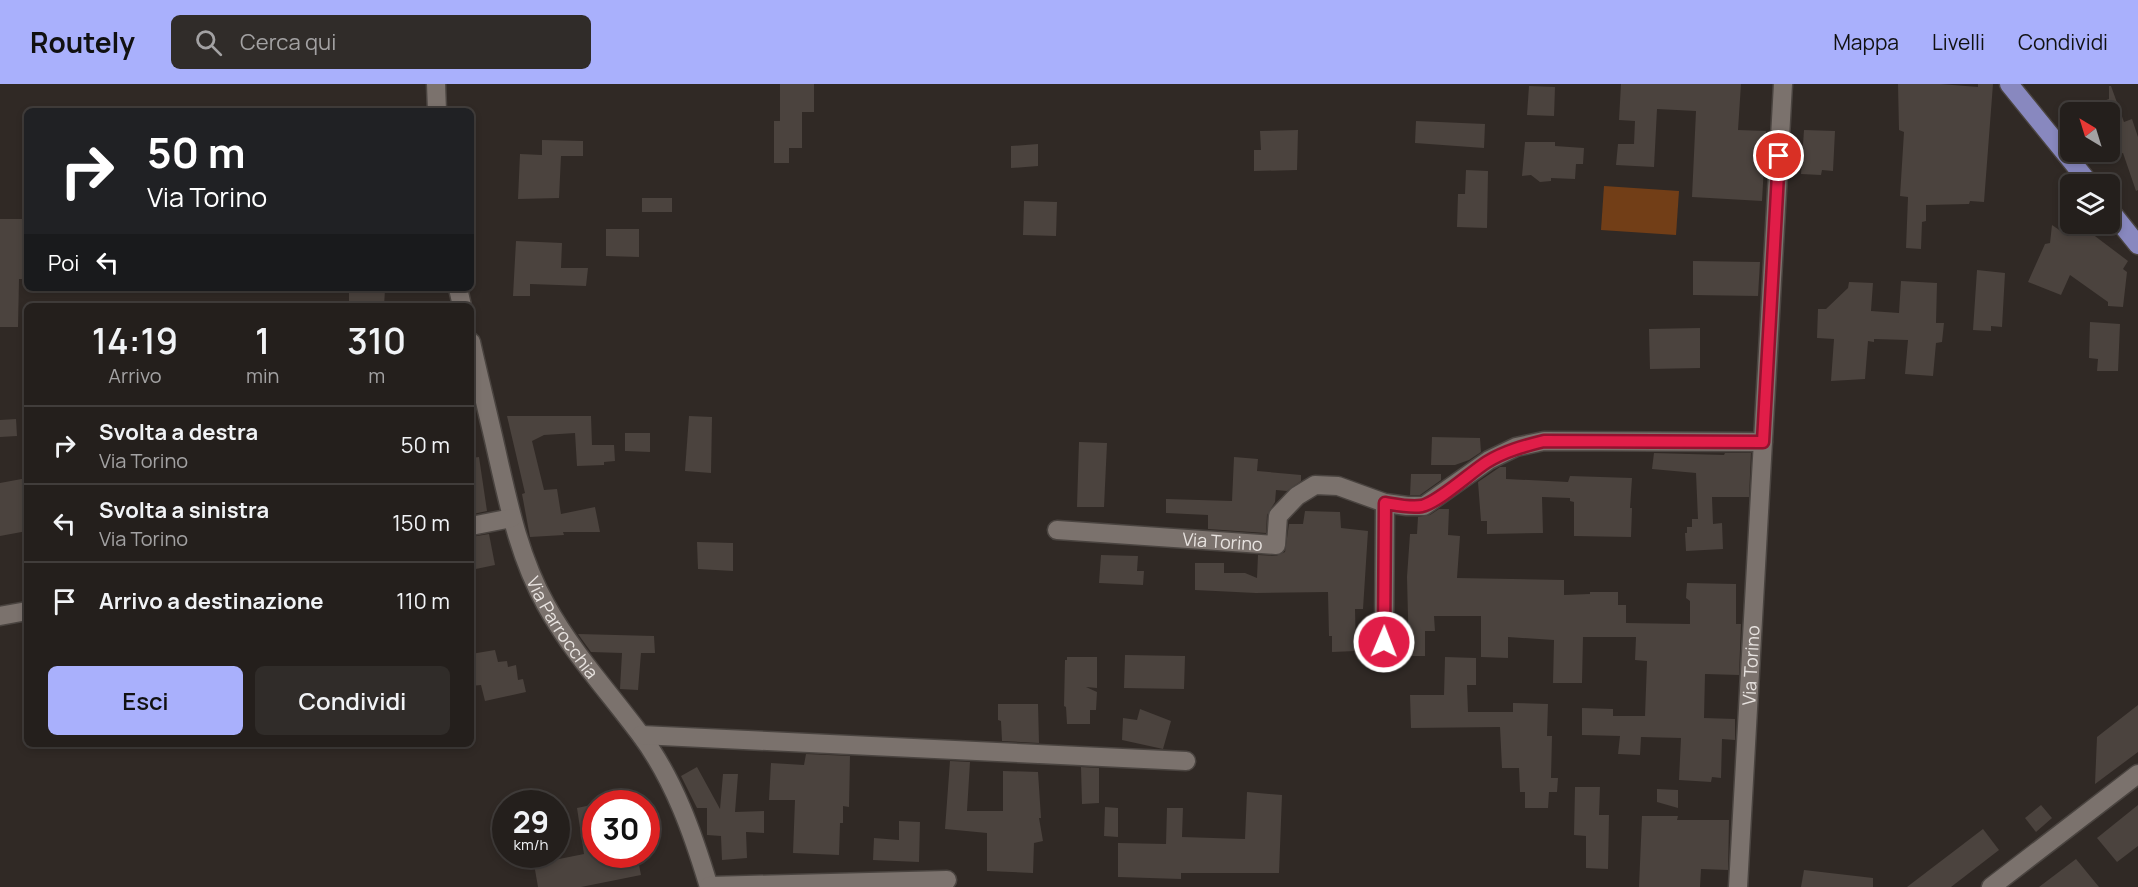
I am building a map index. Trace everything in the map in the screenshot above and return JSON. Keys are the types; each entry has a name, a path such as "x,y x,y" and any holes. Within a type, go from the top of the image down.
{"main road":[{"path":"2009,84 2082,174"},
{"path":"2120,223 2138,245"}],"street":[{"path":"436,84 437,108"},
{"name":"Via Torino","path":"1738,887 1783,84"},
{"name":"Via Parrocchia","path":"474,355 512,518 521,549 545,604 570,644 641,735 670,785 693,837 709,886"},
{"name":"Via Torino","path":"1057,530 1276,545 1278,516 1298,496 1315,485 1338,486 1385,503 1424,506 1489,460 1516,447 1544,441 1763,442"},
{"path":"1384,642 1385,503"},
{"path":"474,525 512,518"},
{"path":"0,616 24,612"},
{"path":"641,735 1186,761"},
{"path":"1991,887 2138,774"},
{"path":"709,886 946,880"}],"shaded area":[{"path":"1604,186 1679,191 1676,235 1601,230"}],"building":[{"path":"780,84 814,84 814,112 802,112 802,148 789,148 789,163 774,163 774,121 780,121"},
{"path":"1621,84 1741,84 1738,130 1766,131 1762,201 1692,197 1696,111 1657,109 1654,167 1616,165 1618,144 1634,144 1635,121 1619,120"},
{"path":"1898,84 1978,87 1978,84 1993,84 1984,202 1926,205 1926,221 1922,222 1921,249 1906,248 1908,197 1900,196 1904,132 1899,130"},
{"path":"1529,86 1555,87 1554,116 1527,115"},
{"path":"2109,86 2111,86 2117,102 2101,102 2109,99"},
{"path":"2120,111 2124,122 2132,119 2138,137 2138,190 2136,191 2123,153 2120,154"},
{"path":"1416,121 1485,124 1484,148 1415,143"},
{"path":"1298,130 1297,170 1254,171 1254,150 1261,150 1260,131"},
{"path":"1804,130 1835,131 1833,171 1822,170 1821,175 1801,174"},
{"path":"542,140 583,141 583,156 561,156 559,198 518,199 520,154 542,155"},
{"path":"1525,142 1555,142 1555,146 1584,148 1583,164 1576,164 1575,179 1551,178 1551,181 1540,182 1531,175 1522,176"},
{"path":"1038,144 1038,166 1011,168 1011,146"},
{"path":"1466,170 1488,171 1487,228 1457,227 1458,194 1465,194"},
{"path":"642,198 672,198 672,212 642,212"},
{"path":"1024,201 1057,202 1056,236 1023,235"},
{"path":"0,219 24,219 24,279 19,279 18,327 0,327"},
{"path":"2052,225 2060,230 2060,234 2068,236 2070,234 2092,234 2128,261 2123,269 2127,272 2123,307 2108,306 2108,302 2070,275 2061,295 2028,282 2045,244 2050,243"},
{"path":"606,229 639,229 639,257 606,256"},
{"path":"516,241 562,243 561,268 588,268 586,286 530,284 530,296 513,296"},
{"path":"1693,261 1760,262 1758,296 1693,295"},
{"path":"1977,270 2005,273 2002,327 1991,326 1991,331 1973,330"},
{"path":"1901,281 1937,283 1936,323 1944,323 1942,342 1936,343 1933,376 1905,374 1908,340 1874,339 1874,342 1868,341 1865,379 1831,381 1834,339 1817,338 1818,309 1826,309 1848,288 1849,282 1873,283 1871,311 1899,313"},
{"path":"349,291 385,291 384,303 349,303"},
{"path":"2090,322 2120,324 2118,371 2097,371 2098,359 2089,358"},
{"path":"1700,328 1700,368 1650,369 1649,329"},
{"path":"507,416 591,416 592,445 614,445 615,461 604,462 604,465 577,466 575,433 544,435 532,441 544,490 557,489 561,514 595,507 600,532 563,532 564,535 530,537 522,494 525,493"},
{"path":"689,416 712,417 711,473 685,471"},
{"path":"16,419 17,436 0,437 0,420"},
{"path":"625,433 650,433 650,452 625,451"},
{"path":"1432,437 1480,438 1481,452 1455,465 1431,465"},
{"path":"1079,442 1107,443 1104,507 1077,507"},
{"path":"1654,453 1724,455 1725,453 1751,453 1749,497 1712,497 1713,524 1722,523 1723,549 1686,551 1687,527 1692,527 1692,519 1698,519 1696,473 1652,469"},
{"path":"479,457 487,511 474,514 474,458"},
{"path":"1234,457 1258,459 1257,471 1301,475 1301,481 1287,491 1276,490 1275,502 1267,515 1266,533 1208,529 1208,515 1166,513 1166,499 1232,501"},
{"path":"1500,467 1506,467 1506,479 1568,482 1570,476 1632,478 1631,537 1574,536 1574,502 1570,501 1570,498 1542,497 1543,533 1487,534 1487,521 1481,521 1478,482"},
{"path":"1411,474 1441,474 1441,480 1420,495 1410,495"},
{"path":"24,479 24,532 0,536 0,483"},
{"path":"1439,509 1449,509 1448,535 1460,536 1457,578 1564,580 1564,595 1618,592 1618,605 1626,605 1626,623 1690,624 1690,601 1686,598 1687,583 1736,584 1736,624 1741,624 1739,675 1705,674 1704,718 1735,719 1735,740 1722,739 1721,778 1712,777 1711,782 1679,780 1681,738 1641,737 1640,755 1618,754 1620,736 1582,735 1582,708 1613,709 1613,716 1645,716 1647,661 1635,660 1636,637 1583,637 1582,683 1553,683 1554,640 1508,637 1508,658 1481,657 1481,616 1434,616 1435,631 1425,631 1425,656 1409,656 1407,577 1410,534 1417,534 1418,517 1430,515"},
{"path":"1305,511 1340,512 1341,528 1368,531 1363,609 1355,609 1356,651 1332,652 1332,636 1329,636 1328,592 1256,593 1195,590 1195,563 1224,563 1224,573 1245,573 1257,578 1258,555 1276,556 1285,552 1289,524 1303,524"},
{"path":"489,534 495,565 474,569 474,536"},
{"path":"697,542 733,543 733,571 698,569"},
{"path":"1101,555 1138,556 1137,571 1144,571 1143,585 1099,583"},
{"path":"578,634 654,636 655,653 641,653 638,690 620,689 622,653 591,652"},
{"path":"495,650 498,662 507,661 508,667 516,665 518,680 523,679 526,692 485,701 481,685 474,686 474,654"},
{"path":"1125,655 1185,656 1184,689 1124,688"},
{"path":"1067,657 1097,657 1097,688 1086,687 1097,692 1096,710 1090,710 1090,724 1067,724 1066,707 1064,706 1065,660"},
{"path":"1445,657 1476,658 1476,685 1467,685 1468,712 1513,712 1513,703 1548,704 1547,736 1552,736 1551,778 1558,778 1557,792 1549,792 1548,808 1525,808 1525,792 1520,792 1519,768 1502,768 1500,727 1411,728 1410,695 1444,695"},
{"path":"998,704 1038,704 1039,743 1002,741"},
{"path":"2138,705 2138,752 2095,784 2097,737"},
{"path":"1140,709 1171,721 1163,749 1122,740 1123,718 1137,720"},
{"path":"806,754 850,756 849,807 843,806 839,855 793,853 795,800 769,800 771,763 804,765"},
{"path":"950,761 970,762 967,811 1003,811 1003,771 1038,772 1041,818 1039,818 1043,841 1034,843 1033,873 987,871 987,833 945,829"},
{"path":"697,767 720,809 723,774 738,774 735,812 764,811 764,833 746,832 747,858 722,860 721,836 707,835 707,808 697,808 681,776"},
{"path":"1081,767 1099,768 1099,803 1082,804"},
{"path":"1575,787 1600,787 1599,815 1609,815 1608,869 1586,868 1586,836 1574,835"},
{"path":"1657,789 1678,790 1678,808 1657,802"},
{"path":"1247,792 1282,795 1279,873 1181,873 1181,879 1118,877 1118,843 1166,844 1167,808 1183,808 1182,837 1245,839"},
{"path":"2041,805 2052,818 2036,832 2025,818"},
{"path":"2138,805 2138,846 2117,862 2097,838"},
{"path":"582,807 582,841 577,808"},
{"path":"1105,807 1118,808 1118,837 1104,836"},
{"path":"1642,816 1678,816 1677,820 1729,820 1728,870 1701,869 1700,887 1639,887"},
{"path":"899,821 920,822 919,862 873,860 874,838 899,840"},
{"path":"1983,829 1999,850 1951,887 1907,887"},
{"path":"582,854 582,868 640,868 641,875 581,887 538,887 535,868 570,868 570,857"},
{"path":"2076,859 2099,887 2039,887"},
{"path":"1804,870 1873,878 1873,887 1801,887"}],"route":[{"path":"1384,642 1385,503 1424,506 1489,460 1516,447 1544,441 1763,442 1779,156"}]}
